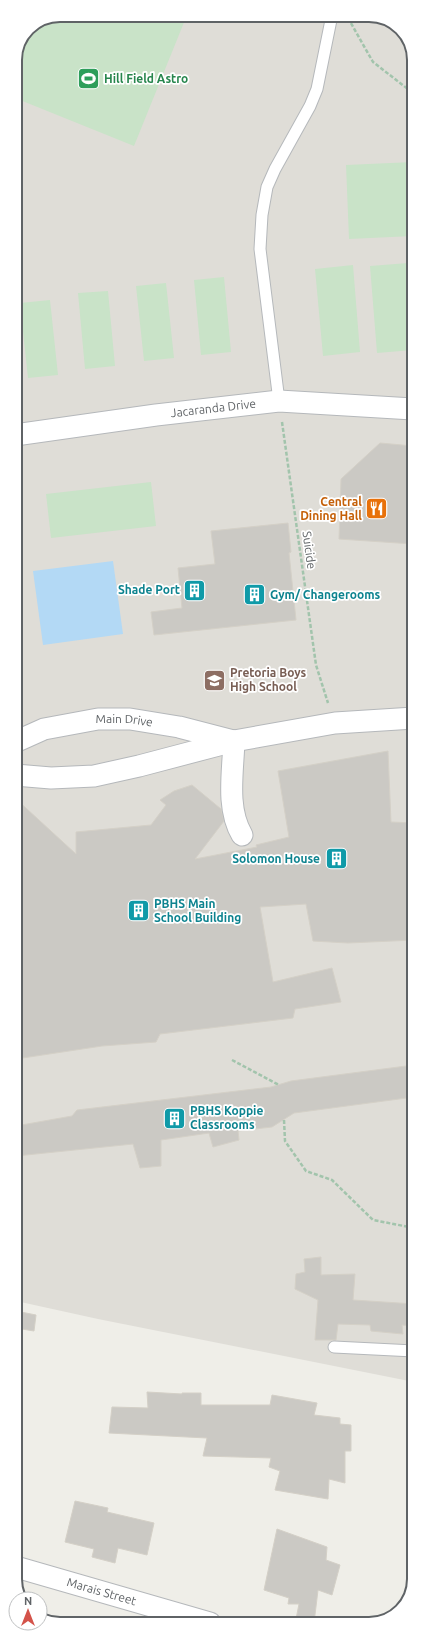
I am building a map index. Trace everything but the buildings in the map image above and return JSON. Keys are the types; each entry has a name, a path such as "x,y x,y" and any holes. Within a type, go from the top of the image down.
{"street":[{"name":"Jacaranda Drive","path":"22,434 156,415 279,401 407,409"},
{"name":"Main Drive","path":"22,739 44,730 98,719 130,718 179,727 234,741"},
{"name":"Main Drive","path":"22,776 51,778 94,776 168,759 234,741 335,723 407,718"},
{"path":"234,741 232,807 237,827 242,836"},
{"name":"Marais Street","path":"22,1569 189,1617"}],"lane":[{"path":"279,401 260,249 262,216 267,188 275,169 310,106 317,89 331,22"},
{"path":"334,1347 407,1351"}],"path":[{"path":"351,22 373,62 407,88"},
{"name":"Suicide","path":"279,401 316,664 335,723"},
{"path":"232,1060 280,1085"},
{"path":"284,1120 285,1141 306,1171 332,1180 373,1220 407,1227"}],"shaded area":[{"name":"Pretoria Boys High School","path":"60,22 376,23 388,27 399,37 404,46 407,60 407,1381 98,1319 22,1302 23,53 28,39 33,33 46,25"}],"green space":[{"name":"Hill Field Astro","path":"60,22 184,22 134,146 22,101 23,53 28,39 33,33 46,25"},
{"path":"407,162 407,236 349,239 346,165"},
{"path":"407,263 407,350 377,353 370,266"},
{"path":"353,265 360,352 323,356 315,269"},
{"path":"224,277 231,352 201,355 194,280"},
{"path":"166,283 174,358 144,361 136,286"},
{"path":"108,291 115,366 85,369 78,293"},
{"path":"50,300 58,375 28,378 22,322 22,303"},
{"path":"151,482 156,526 51,538 46,494"}],"water":[{"path":"113,561 123,634 43,645 33,571"}],"place":[{"name":"Hill Field Astro","path":"88,79"},
{"name":"Central Dining Hall","path":"377,509"},
{"name":"Shade Port","path":"195,590"},
{"name":"Gym/ Changerooms","path":"254,595"},
{"name":"Pretoria Boys High School","path":"214,680"},
{"name":"Solomon House","path":"336,859"},
{"name":"PBHS Main School Building","path":"138,911"},
{"name":"PBHS Koppie Classrooms","path":"174,1118"}]}
